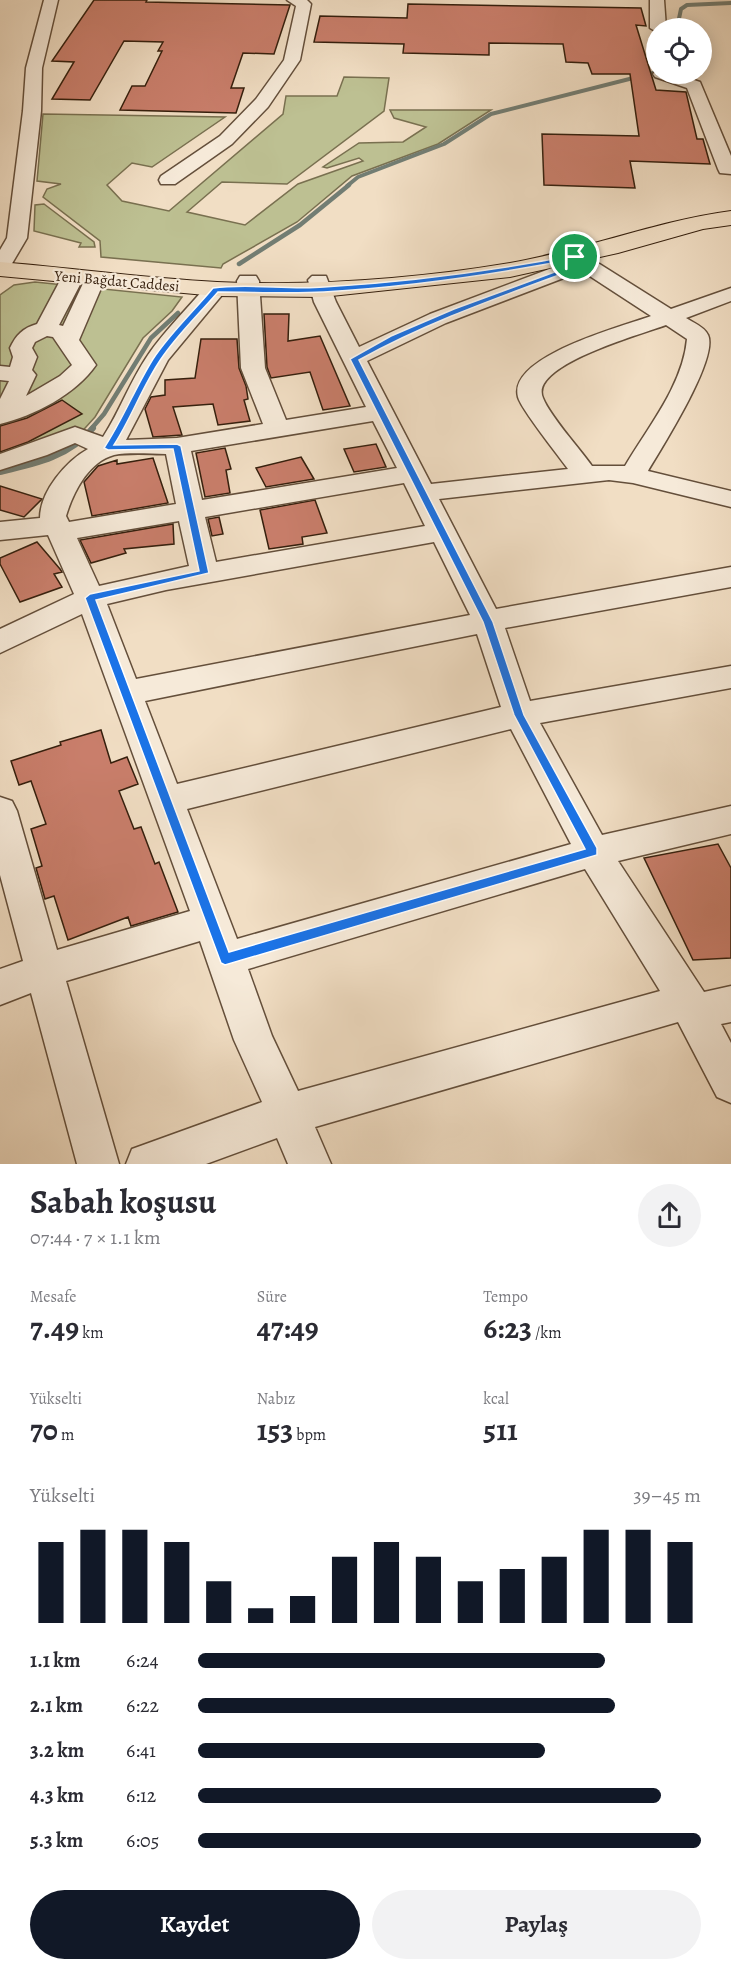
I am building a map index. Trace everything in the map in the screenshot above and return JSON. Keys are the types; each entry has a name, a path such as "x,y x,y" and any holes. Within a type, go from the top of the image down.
{"main road":[{"name":"Yeni Bağdat Caddesi","path":"321,285 498,263 598,241 689,215 731,210"},
{"name":"Yeni Bağdat Caddesi","path":"1,264 84,278 216,290 248,286 432,280 580,260 701,222 731,218"},
{"name":"Yeni Bağdat Caddesi","path":"1,264 108,271 248,286"}],"street":[{"path":"1,264 17,238 32,111 34,68 51,0"},
{"path":"657,0 658,18"},
{"path":"168,180 225,140 262,103 292,60 301,1"},
{"path":"691,84 694,85 727,169"},
{"path":"354,359 394,337 580,260 699,336 699,344 689,375 633,474"},
{"path":"45,329 84,278"},
{"path":"68,340 84,278"},
{"path":"321,285 326,302 354,359 488,622 519,715 593,852 691,1007 731,1083"},
{"path":"248,286 253,368 278,431"},
{"path":"216,290 158,357 137,392 125,422 92,441 87,460 69,479 58,499 53,516 90,598 212,921 254,1040 310,1164"},
{"path":"585,474 530,398 528,389 533,377 545,366 565,355 731,294"},
{"path":"2,416 66,384 78,374 84,365 61,332 45,329 30,334 24,340 21,348 25,357 9,374"},
{"path":"2,416 24,375 9,374"},
{"path":"0,462 38,450 75,434 92,441 177,446 278,431 381,412"},
{"path":"177,446 204,573"},
{"path":"0,531 58,529 417,483 585,474 633,474 731,499"},
{"path":"0,642 90,598 204,573 441,532"},
{"path":"126,693 627,594 731,577"},
{"path":"166,800 519,715 731,677"},
{"path":"0,811 98,1164"},
{"path":"225,959 593,852 731,820"},
{"path":"0,987 43,971 212,921"},
{"path":"147,1164 287,1114 691,1007 731,1004"}],"green space":[{"path":"344,77 389,78 384,111 287,184 222,182 187,212 245,225 298,184 363,161 359,158 327,168 323,167 359,143 403,142 426,127 394,118 390,110 491,110 438,144 352,176 297,222 223,264 221,268 101,257 100,241 43,197 47,189 61,184 37,181 43,114 225,117 152,167 132,163 107,185 122,201 169,211 283,114 286,96 337,96"},
{"path":"44,204 94,242 95,247 79,247 81,243 34,231 35,205"},
{"path":"35,282 182,297 172,311 143,338 95,417 77,437 46,457 0,469 0,295 14,285"}],"building":[{"path":"94,0 290,5 274,54 243,53 231,88 244,88 236,113 120,110 132,86 145,86 162,51 158,51 163,42 124,41 90,100 52,99 74,62 52,61"},
{"path":"408,4 641,8 646,26 636,25 646,58 646,84 654,84 656,90 686,92 697,139 703,139 710,164 630,161 635,188 544,185 542,134 639,136 630,74 592,74 588,63 566,62 563,44 489,43 489,55 403,53 404,44 314,42 320,16 407,18"},
{"path":"264,314 289,314 288,341 320,336 350,406 323,410 310,372 271,378 267,367"},
{"path":"201,339 237,339 239,368 248,399 244,400 250,421 218,425 213,404 173,407 182,435 153,437 145,409 151,397 165,395 165,380 195,378"},
{"path":"62,400 82,414 28,442 0,452 0,426 27,418"},
{"path":"376,444 386,467 354,472 344,449"},
{"path":"225,448 231,469 226,470 230,493 205,497 196,453"},
{"path":"301,457 314,479 266,487 256,468"},
{"path":"153,458 168,503 92,516 84,482 98,466 117,460 117,464"},
{"path":"0,486 42,499 24,517 0,510"},
{"path":"315,500 327,533 302,537 303,544 269,549 260,510"},
{"path":"219,517 223,534 212,536 208,519"},
{"path":"173,524 174,544 124,549 126,553 91,563 80,540"},
{"path":"37,542 62,572 54,574 62,587 20,602 0,564 0,558"},
{"path":"101,730 111,763 127,757 138,784 119,791 134,829 141,827 155,864 159,862 178,912 131,926 128,917 68,940 54,896 45,899 36,868 42,866 31,829 46,824 31,781 19,785 11,761 61,745 60,742"},
{"path":"718,844 731,868 731,958 693,960 644,858"}],"waterway":[{"path":"679,18 681,9 687,5 731,3"},
{"path":"347,186 358,177 444,144 491,114 646,75"},
{"path":"239,264 300,225 349,185"},
{"path":"91,429 104,414 151,338 178,313"},
{"path":"0,472 62,453 84,438 93,428"}],"route":[{"path":"575,257 584,263 457,310 394,337 354,359 488,622 519,715 593,852 225,959 206,903 90,598 204,573 177,446 108,448 125,422 137,392 158,357 216,290 322,290 421,281 510,270 575,257"}]}
